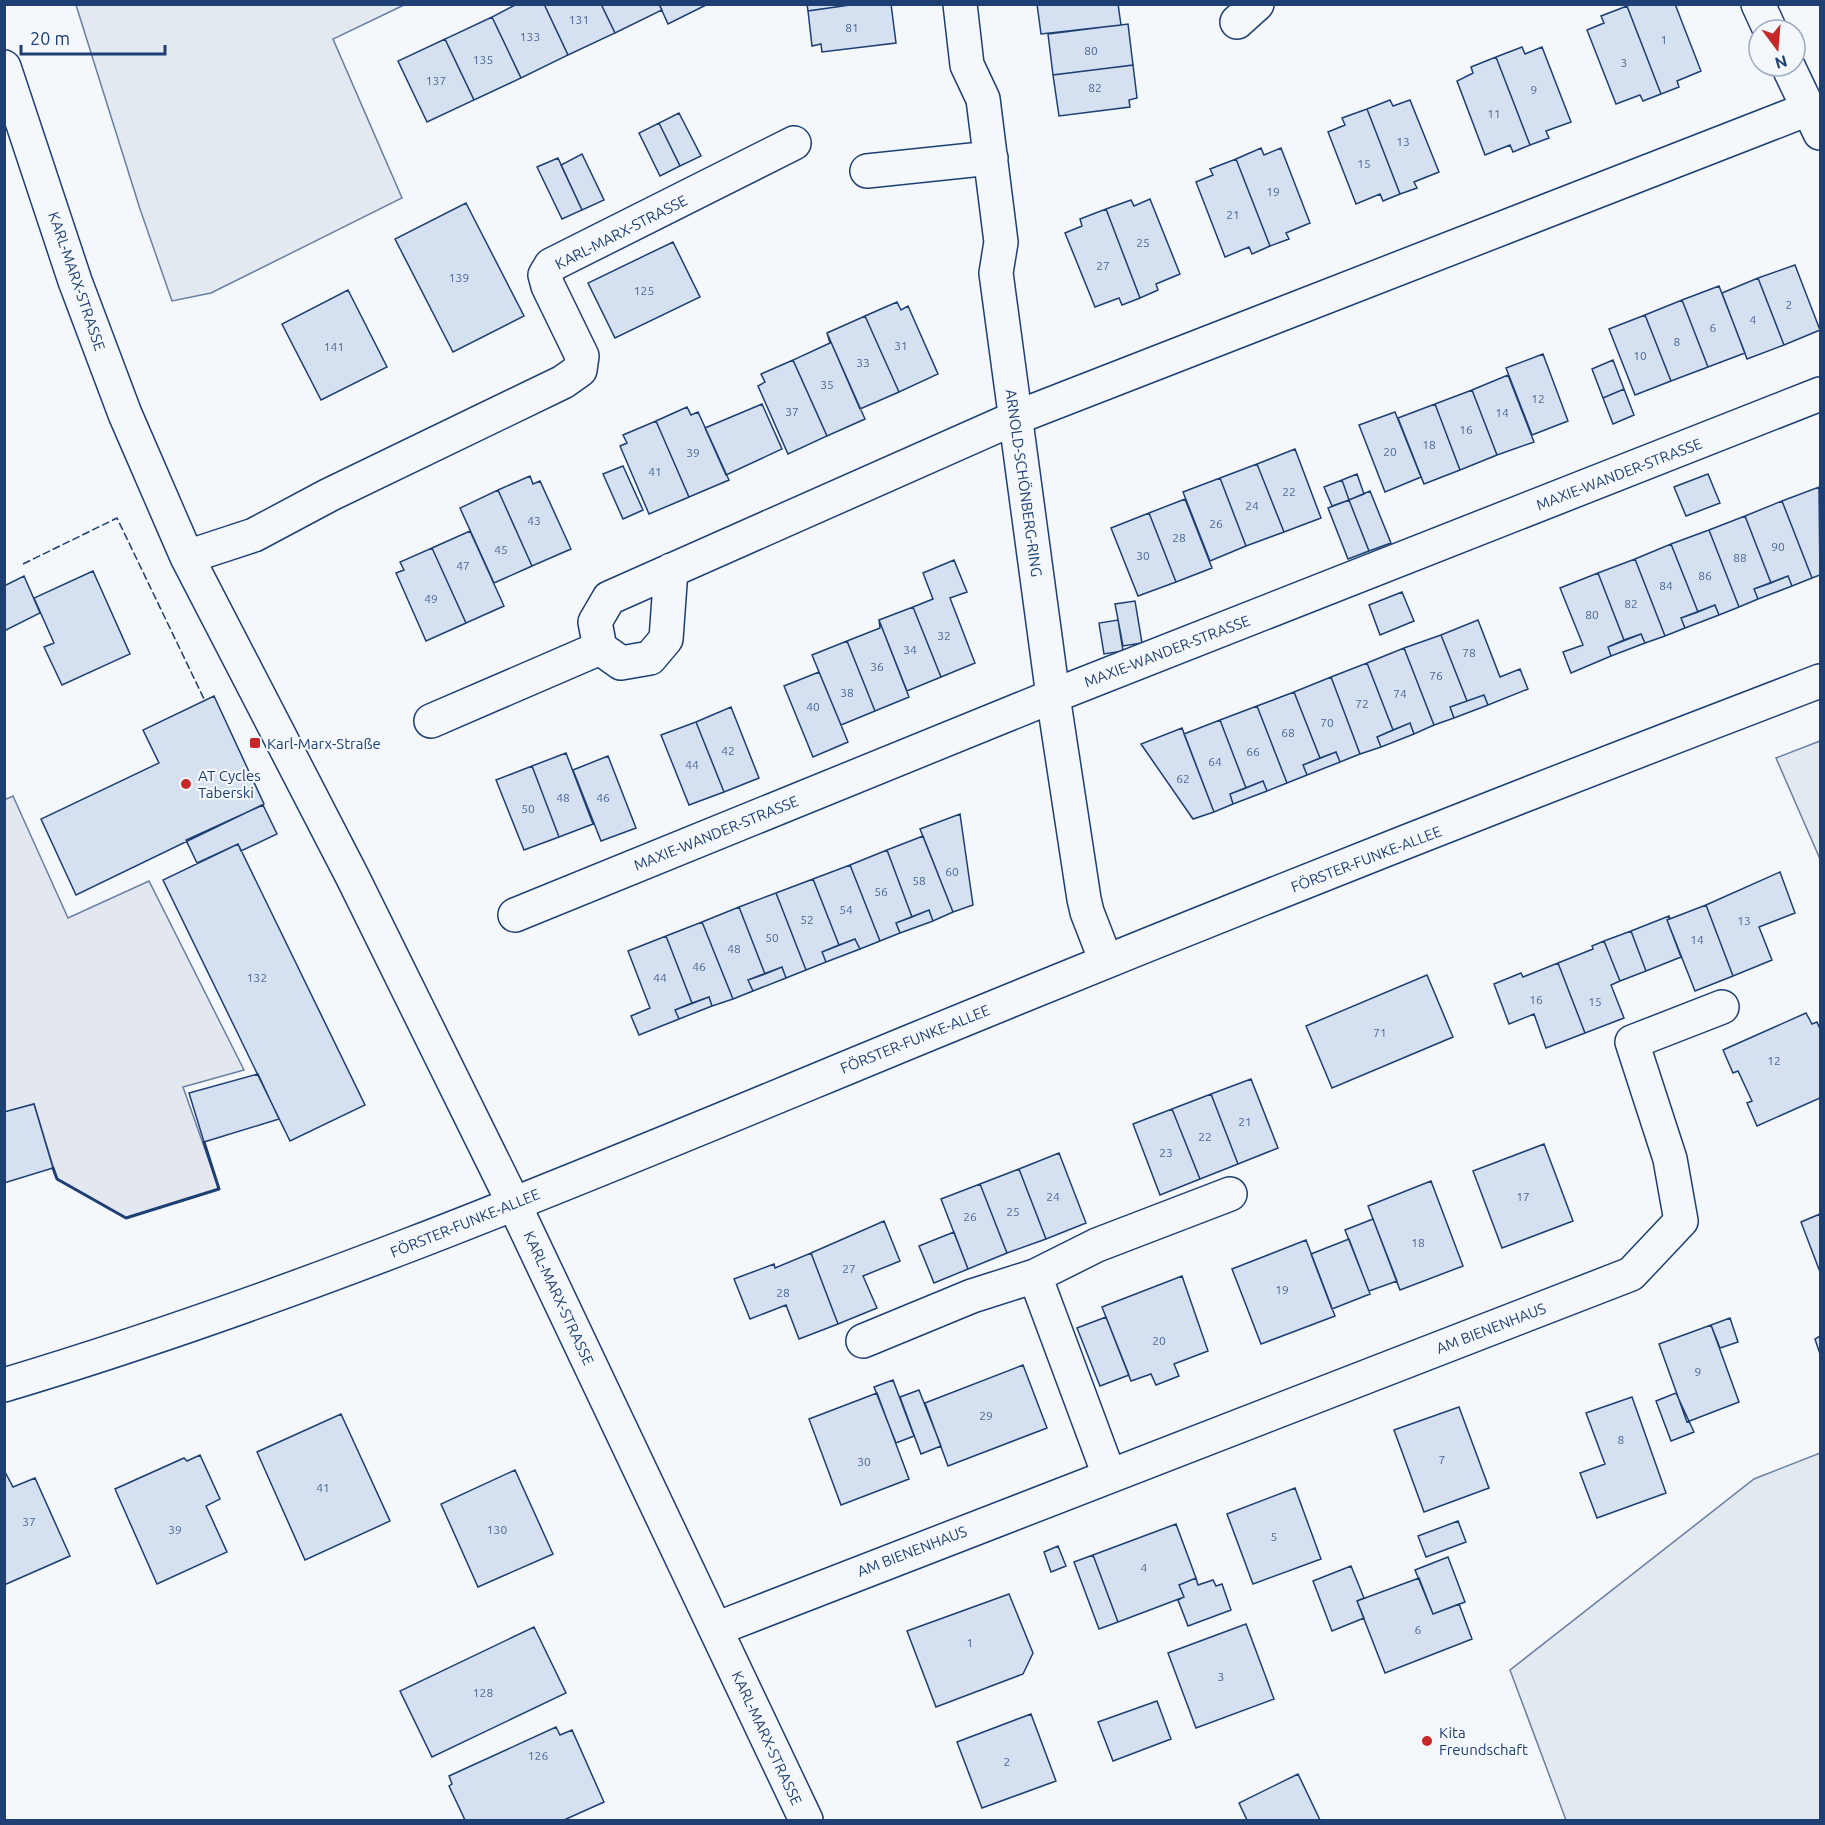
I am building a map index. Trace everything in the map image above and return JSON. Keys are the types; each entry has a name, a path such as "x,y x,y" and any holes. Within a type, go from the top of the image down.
{"street":[{"name":"ARNOLD-SCHÖNBERG-RING","path":"960,4 968,65 983,99 991,158 1001,242 996,273 1053,696 1087,912 1107,961"},
{"path":"1758,4 1764,18"},
{"name":"KARL-MARX-STRASSE","path":"4,67 83,303 124,414 188,557 352,876 514,1204 806,1821"},
{"path":"671,570 666,639 650,658 621,663 600,648 595,622 609,598 671,570 1015,418 1815,121 1794,78"},
{"name":"KARL-MARX-STRASSE","path":"188,557 254,535 329,495 563,382 580,370 582,356 548,286 545,275 551,265 794,143"},
{"path":"867,171 991,158"},
{"name":"MAXIE-WANDER-STRASSE","path":"515,915 1053,696 1821,394"},
{"path":"431,721 600,648"},
{"name":"FÖRSTER-FUNKE-ALLEE","path":"4,1384 146,1342 382,1257 1107,961 1821,681"},
{"name":"AM BIENENHAUS","path":"716,1629 1630,1274 1681,1221 1670,1159 1632,1042 1722,1007"},
{"path":"863,1341 972,1296 1035,1276 1097,1245 1230,1194"},
{"path":"1035,1276 1109,1475"}],"shaded area":[{"path":"76,5 404,5 333,39 402,198 211,293 172,301 140,209"},
{"path":"1820,741 1820,859 1776,758"},
{"path":"13,796 68,918 149,881 244,1070 183,1087 219,1189 126,1218 57,1179 34,1104 5,1112 4,800"},
{"path":"1820,1453 1820,1820 1566,1820 1510,1670 1754,1479"}],"building":[{"path":"517,4 544,4 568,55 521,78 492,17"},
{"path":"544,4 601,4 615,33 568,55"},
{"path":"601,4 659,4 662,10 615,33"},
{"path":"659,4 708,4 668,24"},
{"path":"807,4 857,4 808,11"},
{"path":"857,4 891,4 896,43 822,52 821,44 812,46 808,11"},
{"path":"1037,4 1118,4 1121,25 1041,34"},
{"path":"1631,4 1675,4 1701,71 1677,81 1679,87 1661,94 1627,6"},
{"path":"1627,6 1661,94 1643,101 1640,95 1616,104 1587,30 1604,23 1601,16"},
{"path":"492,17 521,78 474,100 445,39"},
{"path":"1128,24 1133,65 1053,75 1048,34"},
{"path":"445,39 474,100 427,122 398,61"},
{"path":"1522,47 1525,54 1542,47 1571,122 1546,131 1549,138 1530,145 1496,57"},
{"path":"1496,57 1530,145 1513,152 1510,145 1485,155 1457,81 1473,73 1471,67"},
{"path":"1133,65 1137,98 1129,100 1130,107 1059,116 1053,75"},
{"path":"1390,100 1393,106 1410,100 1439,172 1414,182 1417,188 1400,194 1367,109"},
{"path":"1367,109 1400,194 1383,201 1380,194 1356,204 1328,132 1345,125 1342,118"},
{"path":"679,113 701,156 680,166 659,123"},
{"path":"659,123 680,166 660,176 639,133"},
{"path":"1261,148 1264,155 1281,148 1310,223 1286,233 1289,239 1270,246 1236,159"},
{"path":"582,154 604,200 582,210 561,165"},
{"path":"558,158 582,210 562,219 537,167"},
{"path":"1236,159 1270,246 1252,254 1249,247 1225,257 1196,182 1213,175 1210,169"},
{"path":"1150,199 1180,274 1156,284 1158,290 1140,298 1106,209 1131,200 1134,206"},
{"path":"466,203 524,316 453,352 395,239"},
{"path":"1106,209 1140,298 1122,305 1119,298 1095,307 1065,233 1082,226 1080,219"},
{"path":"673,242 700,297 615,338 588,283"},
{"path":"1795,265 1820,330 1784,345 1758,278"},
{"path":"1758,278 1784,345 1747,359 1722,293"},
{"path":"1719,286 1745,353 1708,367 1682,300"},
{"path":"348,290 387,367 321,400 282,324"},
{"path":"1682,300 1708,367 1671,381 1645,315"},
{"path":"897,302 901,310 908,306 938,374 899,392 865,316"},
{"path":"1645,315 1671,381 1635,395 1609,329"},
{"path":"865,316 899,392 860,409 827,333"},
{"path":"827,333 865,419 827,436 793,360 830,343"},
{"path":"1543,354 1568,421 1532,435 1506,368"},
{"path":"793,360 827,436 788,454 758,386 765,382 761,374"},
{"path":"1613,360 1624,389 1603,398 1592,369"},
{"path":"1508,375 1534,442 1497,455 1472,390"},
{"path":"1624,389 1634,415 1613,424 1603,398"},
{"path":"1472,390 1497,455 1460,470 1435,404"},
{"path":"762,404 782,449 726,475 705,428"},
{"path":"1435,404 1460,470 1424,484 1398,418"},
{"path":"687,407 691,415 698,412 729,480 689,497 656,421"},
{"path":"1395,412 1421,477 1385,492 1359,425"},
{"path":"656,421 689,497 649,514 620,446 627,443 623,435"},
{"path":"1295,449 1321,518 1284,532 1257,464"},
{"path":"1257,464 1284,532 1246,546 1220,478"},
{"path":"623,466 643,510 623,519 603,474"},
{"path":"1357,474 1364,494 1349,500 1342,480"},
{"path":"1708,474 1720,503 1686,516 1674,487"},
{"path":"530,476 533,484 540,481 571,549 532,566 498,490"},
{"path":"1220,478 1246,546 1210,561 1183,492"},
{"path":"1342,480 1349,500 1332,506 1324,487"},
{"path":"1819,487 1820,575 1812,578 1782,501"},
{"path":"498,490 532,566 494,583 460,508"},
{"path":"1370,491 1391,543 1369,551 1349,500"},
{"path":"1185,499 1212,568 1176,582 1149,513"},
{"path":"1349,500 1369,551 1348,559 1328,508"},
{"path":"1782,501 1812,578 1792,586 1788,576 1771,583 1745,516"},
{"path":"1149,513 1176,582 1138,596 1111,528"},
{"path":"1745,516 1771,583 1754,589 1758,599 1739,607 1709,530"},
{"path":"1709,530 1739,607 1719,615 1715,605 1698,612 1671,544"},
{"path":"470,531 504,606 466,623 432,548"},
{"path":"1671,544 1698,612 1681,618 1685,628 1665,636 1635,559"},
{"path":"432,548 466,623 426,641 396,573 404,570 400,562"},
{"path":"1635,559 1665,636 1645,643 1641,634 1624,640 1598,573"},
{"path":"954,560 967,592 950,598 975,663 941,677 913,607 933,599 923,573"},
{"path":"93,571 130,654 62,685 44,647 54,643 34,598"},
{"path":"1598,573 1624,640 1608,647 1611,656 1571,673 1563,652 1583,645 1560,588"},
{"path":"24,576 40,613 4,631 4,586"},
{"path":"1788,576 1792,586 1758,599 1754,589"},
{"path":"1402,592 1414,621 1380,635 1369,605"},
{"path":"1135,601 1142,643 1123,646 1115,604"},
{"path":"1715,605 1719,615 1685,628 1681,618"},
{"path":"913,607 941,677 907,691 879,620"},
{"path":"879,620 909,697 875,711 847,641 880,628"},
{"path":"1118,620 1123,651 1104,654 1099,623"},
{"path":"1478,620 1500,677 1520,669 1528,689 1488,705 1484,695 1467,701 1441,635"},
{"path":"1641,634 1645,643 1611,656 1608,647"},
{"path":"1441,635 1467,701 1450,707 1454,718 1434,725 1404,648"},
{"path":"847,641 875,711 841,725 812,655"},
{"path":"1404,648 1434,725 1414,734 1410,723 1393,730 1367,663"},
{"path":"1367,663 1393,730 1377,737 1381,747 1360,754 1331,677"},
{"path":"819,672 848,742 813,757 784,686"},
{"path":"1331,677 1360,754 1340,762 1336,752 1320,758 1294,692"},
{"path":"1294,692 1320,758 1303,765 1307,775 1287,783 1257,706"},
{"path":"1484,695 1488,705 1454,718 1450,707"},
{"name":"AT Cycles Taberski","path":"214,696 264,804 76,895 41,819 159,763 143,730"},
{"path":"1257,706 1287,783 1267,791 1263,781 1246,788 1220,720"},
{"path":"731,707 759,778 724,792 696,722"},
{"path":"1220,720 1246,788 1230,794 1233,804 1214,812 1184,734"},
{"path":"696,722 724,792 689,805 661,735"},
{"path":"1410,723 1414,734 1381,747 1377,737"},
{"path":"1182,728 1214,812 1193,819 1141,744"},
{"path":"1336,752 1340,762 1307,775 1303,765"},
{"path":"566,753 593,824 559,837 532,766"},
{"path":"608,756 636,828 601,841 573,770"},
{"path":"532,766 559,837 524,850 496,780"},
{"path":"1263,781 1267,791 1233,804 1230,794"},
{"path":"263,805 277,834 241,851 238,844 197,863 186,840"},
{"path":"960,814 973,905 953,912 920,829"},
{"path":"923,836 953,912 933,921 929,910 912,917 887,850"},
{"path":"238,844 365,1105 290,1141 163,880"},
{"path":"887,850 912,917 896,923 900,933 880,941 850,865"},
{"path":"850,865 880,941 860,949 855,939 839,945 813,879"},
{"path":"1780,872 1795,913 1759,927 1772,960 1733,976 1706,905"},
{"path":"813,879 839,945 822,952 826,962 806,970 776,893"},
{"path":"776,893 806,970 786,978 782,967 765,974 739,907"},
{"path":"1706,905 1733,976 1695,991 1667,920"},
{"path":"739,907 765,974 748,980 753,991 733,999 702,922"},
{"path":"929,910 933,921 900,933 896,923"},
{"path":"1669,916 1670,919 1667,920 1681,957 1646,971 1631,931"},
{"path":"702,922 733,999 712,1006 709,997 692,1003 666,936"},
{"path":"1631,931 1646,971 1620,981 1604,941"},
{"path":"666,936 692,1003 675,1010 679,1019 639,1035 631,1016 650,1008 628,951"},
{"path":"855,939 860,949 826,962 822,952"},
{"path":"1604,941 1620,981 1611,985 1624,1018 1585,1033 1558,963 1593,949 1592,946"},
{"path":"1558,963 1585,1033 1546,1048 1534,1014 1509,1024 1494,984 1521,973 1523,977"},
{"path":"782,967 786,978 753,991 748,980"},
{"path":"1427,975 1453,1037 1332,1088 1306,1026"},
{"path":"709,997 712,1006 679,1019 675,1010"},
{"path":"1806,1013 1812,1024 1817,1022 1820,1029 1820,1098 1757,1126 1747,1103 1752,1101 1738,1071 1733,1073 1723,1050"},
{"path":"258,1074 279,1119 204,1142 189,1093"},
{"path":"1251,1079 1278,1148 1238,1164 1211,1094"},
{"path":"1211,1094 1238,1164 1200,1179 1172,1109"},
{"path":"34,1104 53,1168 4,1183 4,1112"},
{"path":"1172,1109 1200,1179 1160,1195 1133,1124"},
{"path":"1544,1144 1573,1221 1502,1248 1473,1171"},
{"path":"1059,1153 1086,1223 1046,1239 1019,1169"},
{"path":"1019,1169 1046,1239 1007,1253 980,1184"},
{"path":"1431,1181 1463,1266 1400,1290 1368,1206"},
{"path":"980,1184 1007,1253 968,1269 941,1199"},
{"path":"1820,1214 1820,1272 1801,1222"},
{"path":"1373,1219 1397,1281 1369,1291 1345,1230"},
{"path":"884,1221 900,1261 863,1276 877,1308 838,1324 811,1253"},
{"path":"954,1232 968,1269 934,1283 919,1246"},
{"path":"1349,1239 1370,1294 1332,1309 1311,1254"},
{"path":"1306,1240 1335,1316 1261,1344 1232,1269"},
{"path":"811,1253 838,1324 799,1339 786,1305 750,1319 734,1279 774,1264 775,1268"},
{"path":"1182,1276 1208,1351 1174,1364 1179,1376 1156,1385 1151,1374 1131,1381 1102,1307"},
{"path":"1106,1317 1129,1375 1100,1386 1077,1328"},
{"path":"1730,1318 1738,1342 1720,1348 1711,1325"},
{"path":"1711,1325 1739,1402 1687,1422 1659,1344"},
{"path":"1820,1336 1820,1354 1815,1339"},
{"path":"1023,1365 1047,1428 948,1466 925,1403"},
{"path":"893,1380 914,1436 896,1443 874,1387"},
{"path":"919,1390 941,1446 921,1454 900,1397"},
{"path":"877,1393 909,1479 841,1505 809,1419"},
{"path":"1676,1393 1694,1432 1671,1441 1656,1401"},
{"path":"1632,1397 1666,1493 1597,1518 1580,1473 1605,1464 1586,1413"},
{"path":"1459,1407 1489,1488 1424,1512 1394,1430"},
{"path":"341,1414 390,1521 305,1560 257,1452"},
{"path":"200,1455 220,1499 206,1506 227,1552 157,1584 115,1489 184,1458 187,1461"},
{"path":"4,1470 13,1487 35,1478 70,1556 4,1585"},
{"path":"515,1470 553,1554 478,1587 441,1504"},
{"path":"1295,1488 1321,1559 1253,1584 1227,1514"},
{"path":"1458,1521 1466,1542 1426,1557 1418,1536"},
{"path":"1176,1524 1196,1578 1179,1585 1184,1597 1118,1622 1093,1555"},
{"path":"1058,1546 1066,1566 1051,1572 1044,1552"},
{"path":"1093,1555 1118,1622 1099,1629 1074,1562"},
{"path":"1448,1557 1465,1602 1433,1614 1415,1570"},
{"path":"1351,1566 1364,1598 1357,1601 1364,1618 1332,1631 1313,1581"},
{"path":"1196,1578 1198,1585 1213,1580 1216,1586 1222,1584 1231,1610 1188,1626 1178,1600 1184,1597 1179,1585"},
{"path":"1419,1578 1433,1614 1459,1604 1472,1639 1385,1673 1357,1601"},
{"path":"1009,1594 1033,1653 1023,1674 936,1707 907,1631"},
{"path":"1246,1624 1274,1699 1196,1728 1168,1653"},
{"path":"534,1627 566,1693 432,1757 400,1691"},
{"path":"1157,1701 1171,1739 1113,1761 1098,1722"},
{"path":"1031,1714 1056,1781 982,1808 957,1742"},
{"path":"556,1727 560,1735 572,1730 604,1802 564,1820 465,1820 449,1786 452,1784 449,1776"},
{"path":"1298,1774 1320,1820 1247,1820 1239,1803"}],"fence":[{"path":"23,564 117,518 205,701"}],"wall":[{"path":"53,1168 57,1179 126,1218 219,1189 204,1142"}],"place":[{"name":"Karl-Marx-Straße","path":"255,743"},
{"name":"AT Cycles Taberski","path":"186,784"},
{"name":"Kita Freundschaft","path":"1427,1741"}]}
